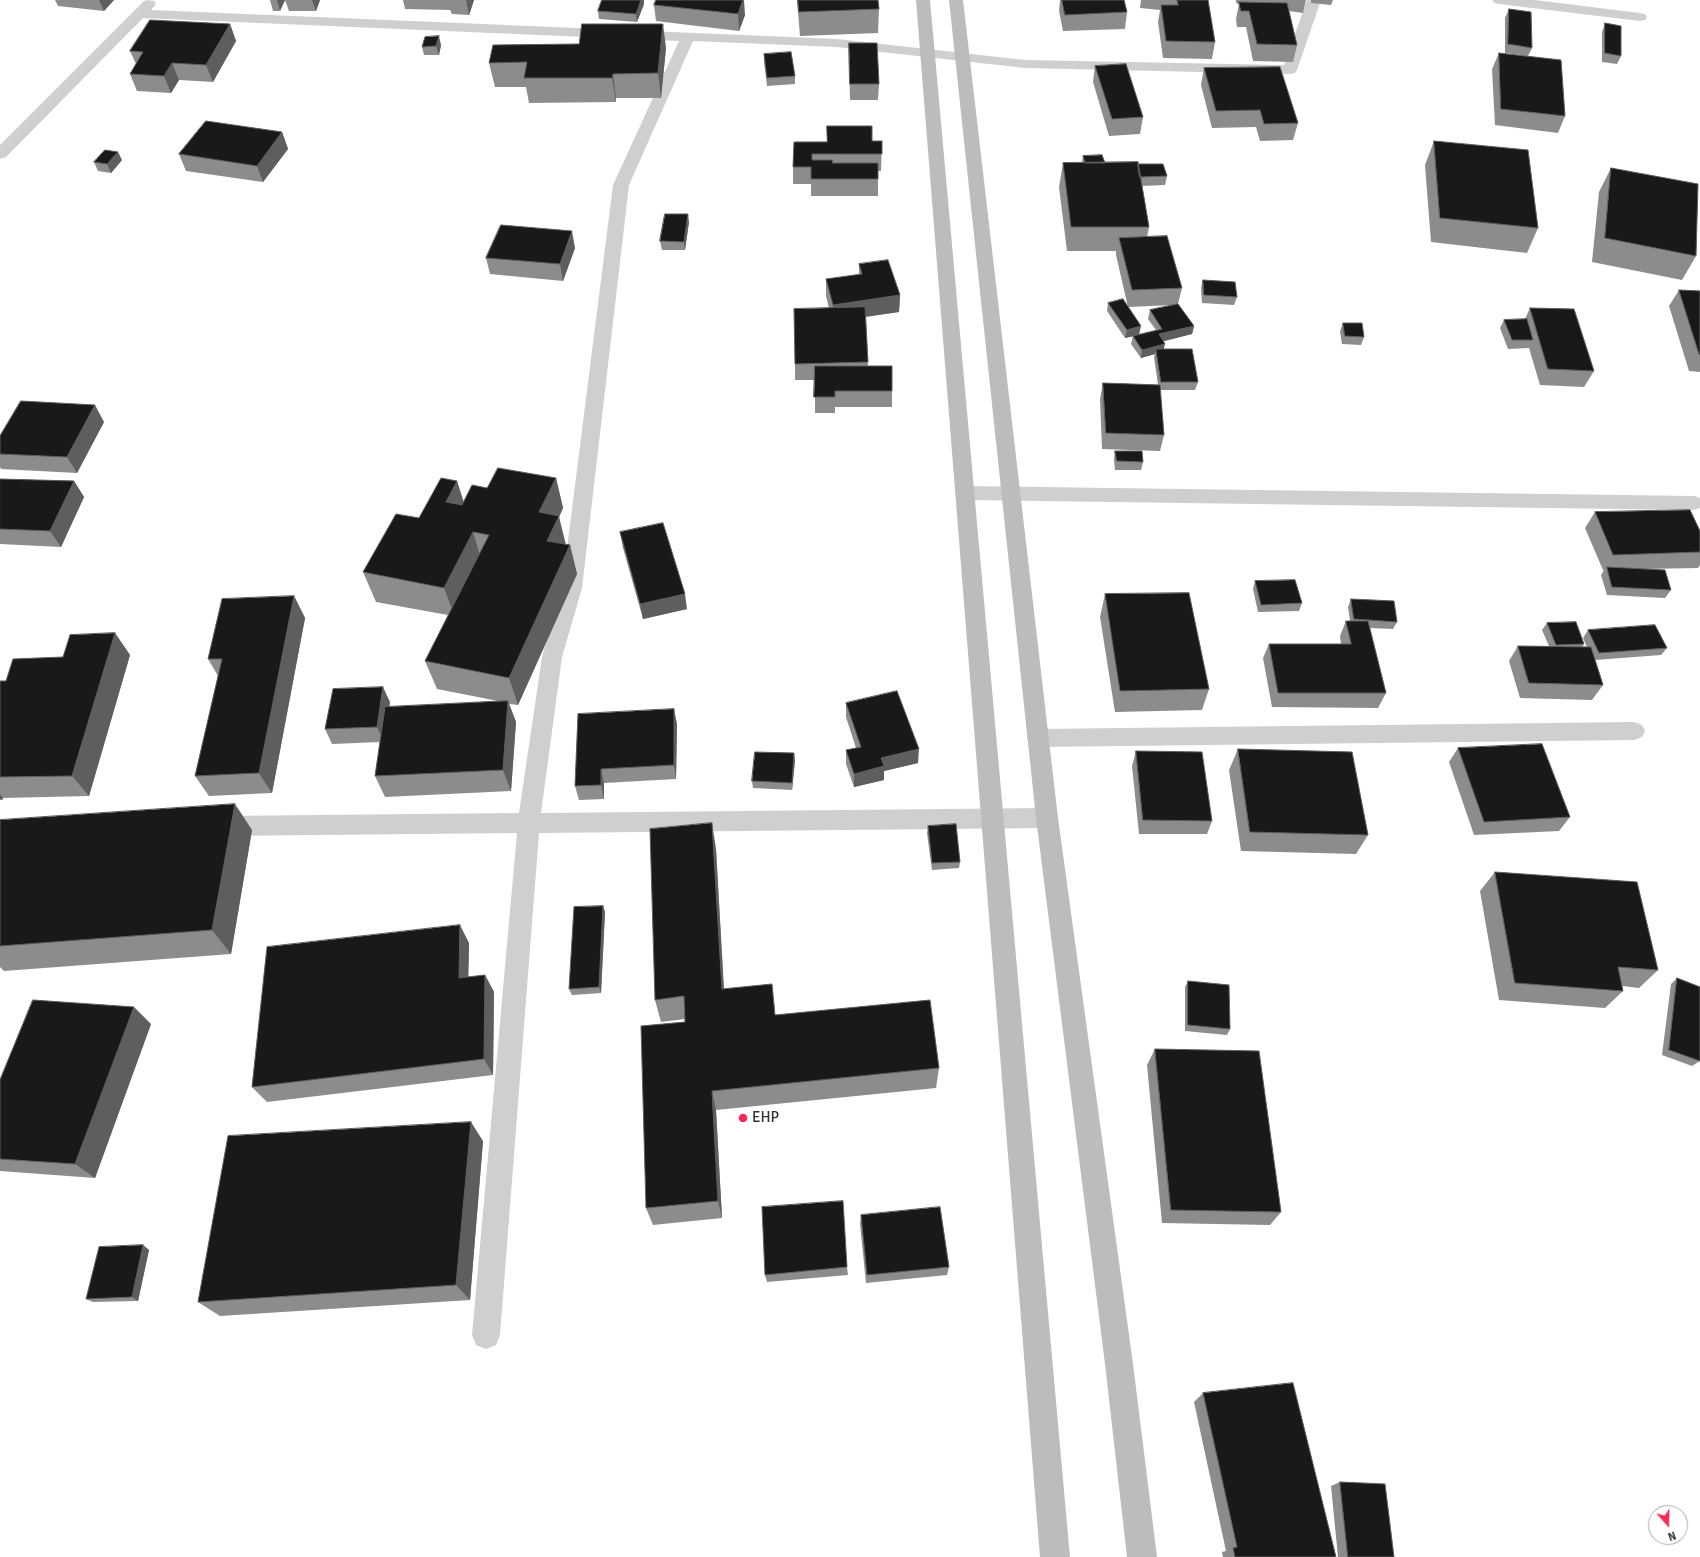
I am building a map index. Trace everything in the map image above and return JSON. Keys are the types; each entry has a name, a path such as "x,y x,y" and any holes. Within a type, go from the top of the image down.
{"main road":[{"path":"923,0 1055,1557"},
{"path":"956,0 1047,818 1119,1364 1142,1557"}],"street":[{"path":"0,154 152,0"},
{"path":"139,14 837,43 1025,64 1290,70 1314,0"},
{"path":"1499,0 1640,17"},
{"path":"486,1335 529,822 552,657 572,588 621,185 688,37"},
{"path":"965,493 1694,503"},
{"path":"1038,738 1634,730"},
{"path":"197,826 1047,818"}],"building":[{"path":"602,0 641,0 636,14 598,11"},
{"path":"656,0 743,0 738,14 654,5"},
{"path":"798,0 878,0 879,9 799,12"},
{"path":"1062,0 1124,0 1127,12 1065,15"},
{"path":"1177,0 1208,0 1215,42 1166,41 1161,5 1178,5"},
{"path":"1239,2 1287,3 1297,45 1257,44 1249,11 1241,11"},
{"path":"1509,9 1531,12 1532,48 1508,44"},
{"path":"150,20 230,24 206,65 172,63 164,76 130,74 143,52 130,51"},
{"path":"1605,23 1621,26 1621,56 1605,53"},
{"path":"582,24 663,24 658,73 613,74 612,78 524,78 527,62 489,63 493,45 579,44"},
{"path":"439,36 436,46 422,47 425,37"},
{"path":"849,43 877,43 879,84 850,84"},
{"path":"791,52 795,76 767,78 764,54"},
{"path":"1499,53 1561,60 1565,116 1501,109"},
{"path":"1126,64 1143,117 1112,119 1095,66"},
{"path":"1280,67 1298,123 1264,124 1260,110 1216,111 1204,68"},
{"path":"206,121 282,132 257,166 179,154"},
{"path":"827,126 872,126 872,141 882,141 882,154 812,154 812,160 833,160 832,163 878,163 878,179 811,179 811,167 793,167 794,142 827,142"},
{"path":"1434,141 1528,150 1538,228 1440,218"},
{"path":"105,150 118,152 107,164 94,162"},
{"path":"1102,155 1105,163 1085,163 1083,156"},
{"path":"1138,162 1149,227 1071,227 1063,163"},
{"path":"1138,164 1163,164 1167,176 1140,177"},
{"path":"1611,168 1698,184 1696,256 1605,238"},
{"path":"665,214 688,214 684,242 660,241"},
{"path":"501,225 572,231 560,264 486,258"},
{"path":"1167,236 1182,288 1132,290 1119,238"},
{"path":"888,260 900,295 833,305 826,279 862,274 859,264"},
{"path":"1203,280 1235,282 1237,297 1204,295"},
{"path":"1679,290 1700,291 1700,355 1699,354"},
{"path":"1123,299 1141,326 1127,330 1108,303"},
{"path":"1178,304 1194,326 1159,334 1165,344 1142,350 1133,336 1162,329 1150,310"},
{"path":"865,307 868,362 795,364 794,309"},
{"path":"1530,308 1574,309 1594,371 1548,369"},
{"path":"1527,319 1533,340 1512,340 1504,320"},
{"path":"1343,323 1362,323 1364,337 1345,336"},
{"path":"1156,349 1192,349 1198,382 1161,382"},
{"path":"815,366 892,366 892,391 835,391 835,397 814,397"},
{"path":"1103,383 1160,385 1164,435 1106,433"},
{"path":"21,401 95,405 67,457 0,454 0,436"},
{"path":"1115,451 1142,451 1143,462 1117,461"},
{"path":"498,468 556,478 539,512 559,516 547,541 570,545 509,678 425,661 489,535 473,532 444,588 363,572 396,514 419,518 441,478 457,481 446,502 462,505 472,485 487,488"},
{"path":"0,479 74,481 50,531 0,529"},
{"path":"1690,510 1700,531 1700,552 1613,555 1595,512"},
{"path":"663,523 685,594 640,604 620,532"},
{"path":"1607,567 1665,570 1671,590 1612,587"},
{"path":"1295,580 1302,603 1261,605 1255,581"},
{"path":"1189,593 1209,689 1120,691 1105,594"},
{"path":"294,596 259,773 195,776 222,659 208,659 222,599"},
{"path":"1351,599 1394,601 1397,622 1354,619"},
{"path":"1346,621 1368,621 1386,693 1278,693 1269,644 1351,644"},
{"path":"1576,622 1584,644 1556,645 1547,623"},
{"path":"1655,625 1667,648 1599,653 1588,630"},
{"path":"115,633 72,776 0,777 0,681 6,681 13,659 63,657 70,635"},
{"path":"1518,646 1591,647 1603,685 1529,683"},
{"path":"383,687 377,727 325,729 333,689"},
{"path":"897,691 919,749 881,758 884,766 854,774 846,750 861,747 846,703"},
{"path":"508,701 503,770 375,776 385,707"},
{"path":"674,709 674,765 601,769 601,785 575,786 578,714"},
{"path":"1542,744 1570,817 1484,822 1458,748"},
{"path":"1238,749 1352,752 1368,835 1250,832"},
{"path":"1136,751 1202,752 1212,821 1143,820"},
{"path":"755,752 794,753 792,783 752,781"},
{"path":"235,804 212,930 0,946 0,820"},
{"path":"712,823 722,989 772,984 775,1015 930,1000 939,1068 712,1091 718,1201 646,1208 641,1026 685,1022 684,996 655,1000 650,829"},
{"path":"956,824 960,862 932,863 928,826"},
{"path":"1495,872 1637,882 1658,970 1618,967 1623,991 1515,983"},
{"path":"603,906 599,987 569,989 574,907"},
{"path":"460,925 459,978 485,975 484,1059 252,1087 267,947"},
{"path":"1677,978 1700,987 1700,1061 1669,1050"},
{"path":"1188,981 1229,985 1230,1029 1188,1025"},
{"path":"33,1000 134,1007 75,1164 0,1159 0,1080"},
{"path":"1155,1049 1259,1051 1281,1212 1171,1210"},
{"path":"471,1122 456,1285 198,1302 228,1136"},
{"path":"843,1201 847,1267 765,1275 762,1207"},
{"path":"940,1207 949,1267 867,1275 861,1215"},
{"path":"143,1245 132,1297 86,1299 99,1247"},
{"path":"1293,1383 1336,1557 1235,1557 1233,1548 1237,1547 1203,1393"},
{"path":"1340,1482 1385,1484 1394,1557 1348,1557"}],"place":[{"name":"EHP","path":"743,1118"}]}
